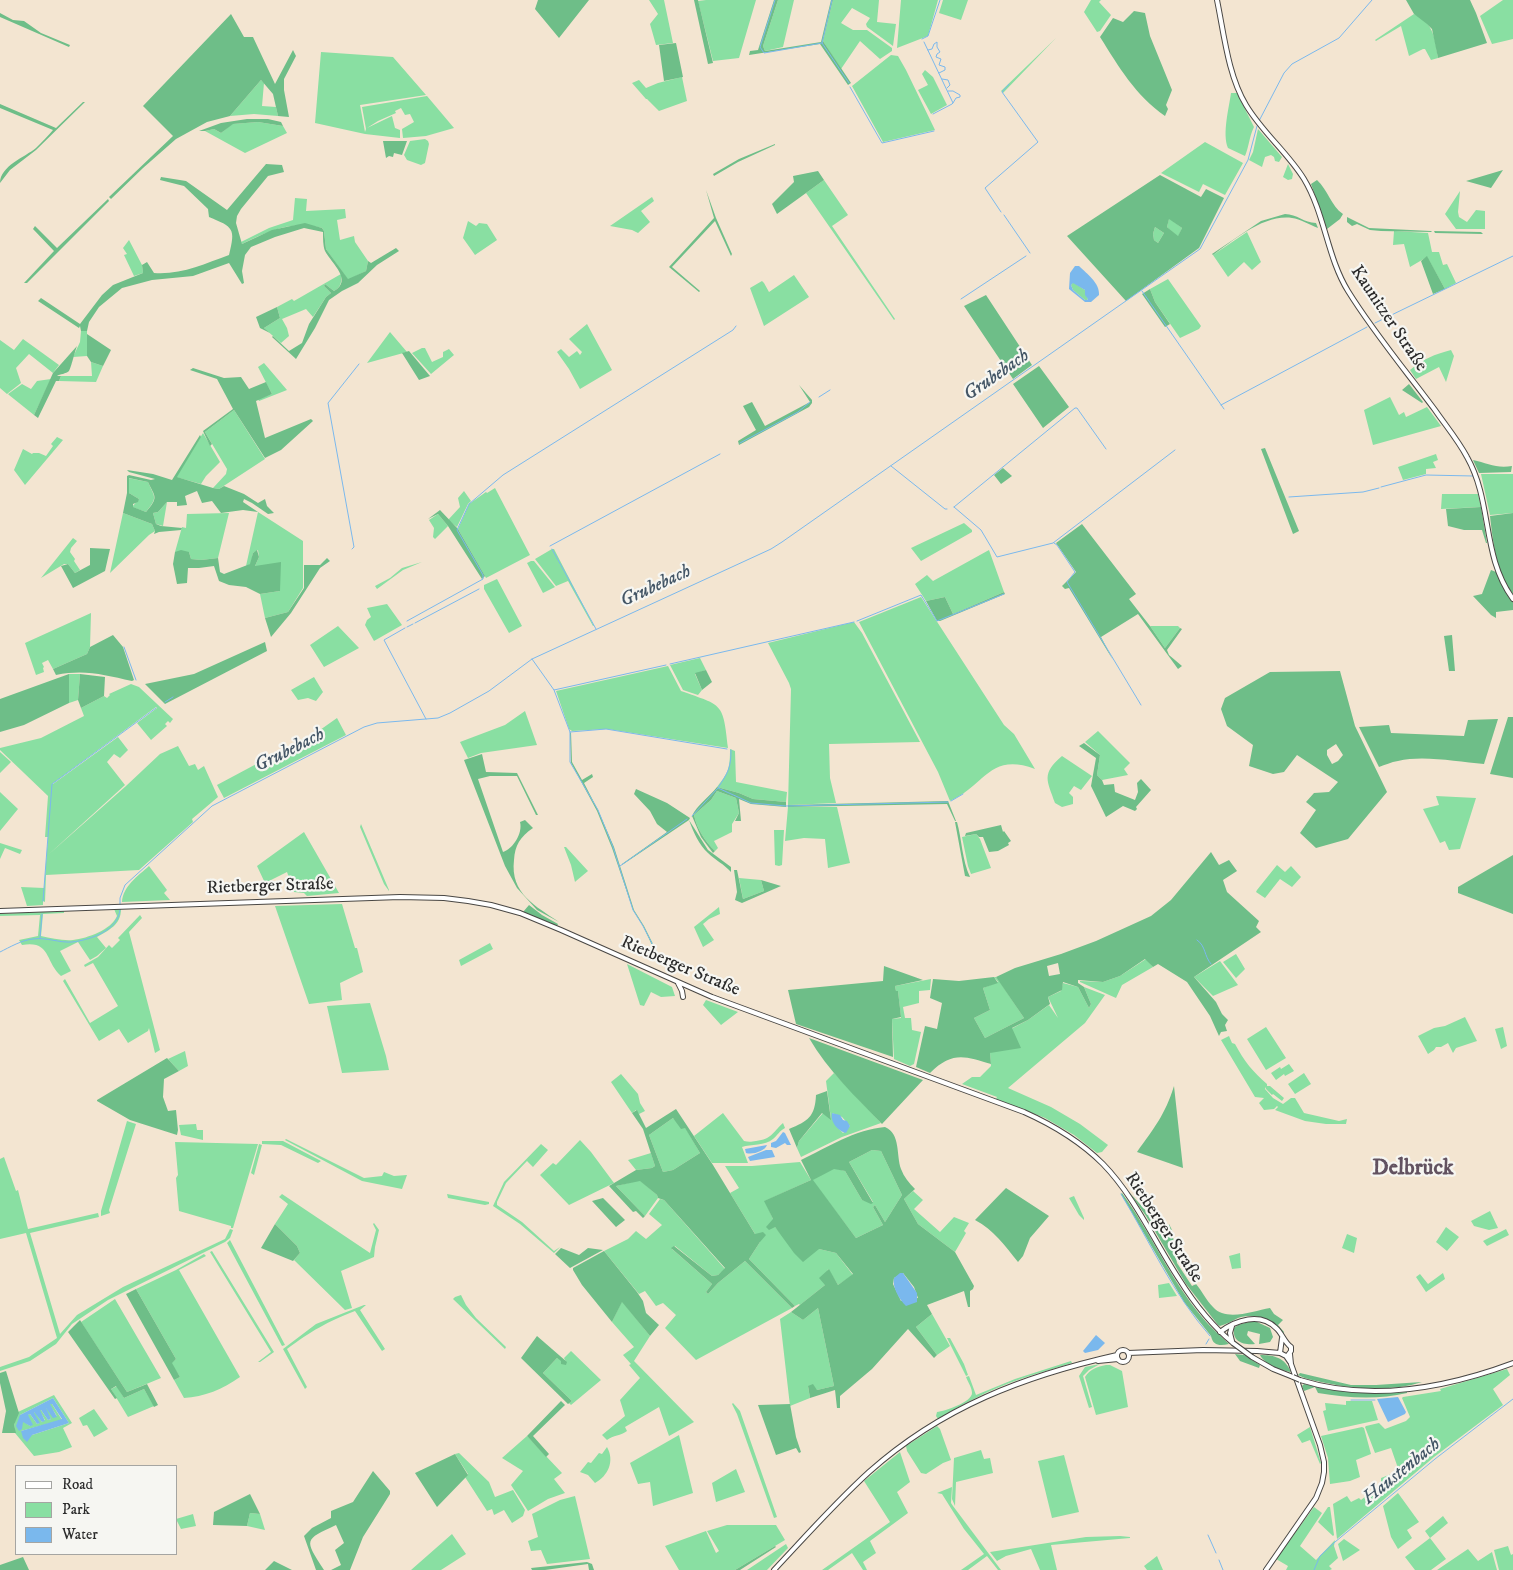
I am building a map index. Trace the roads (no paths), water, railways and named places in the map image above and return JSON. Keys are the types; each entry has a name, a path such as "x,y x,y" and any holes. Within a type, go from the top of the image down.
{"main road":[{"name":"Kaunitzer Straße","path":"1217,0 1235,82 1244,101 1255,118 1304,180 1314,199 1335,265 1347,289 1364,315 1459,443 1475,472 1483,498 1492,555 1502,582 1513,599"},
{"name":"Rietberger Straße","path":"0,912 400,896 444,898 498,907 531,917 678,983 758,1015 1043,1120 1072,1138 1111,1173 1134,1205 1188,1293 1207,1318 1233,1343 1267,1366 1320,1386 1392,1391 1451,1382 1512,1364"},
{"path":"678,983 683,997"},
{"path":"1222,1334 1233,1325 1247,1319 1262,1320 1274,1326 1282,1336 1282,1348 1288,1355 1324,1459 1322,1483 1316,1498 1266,1570"},
{"path":"1233,1325 1230,1336 1233,1343"},
{"path":"1128,1355 1203,1350 1257,1351 1291,1347 1292,1352 1288,1355"},
{"path":"774,1570 834,1505 870,1471 906,1443 938,1422 981,1398 1014,1384 1065,1367 1117,1357 1122,1350 1125,1350 1128,1355"},
{"path":"1117,1357 1121,1362 1124,1362 1128,1355"}],"water":[{"path":"1075,266 1079,266 1095,283 1099,295 1091,302 1085,302 1069,289 1070,273","holes":["1073,283 1085,290 1087,300 1073,290 1071,285"]},
{"path":"832,1113 840,1115 843,1120 847,1121 850,1126 846,1133 835,1126 832,1120"},
{"path":"783,1132 791,1145 785,1143 776,1148 771,1147 771,1143 776,1141"},
{"path":"767,1145 758,1152 746,1153 745,1149"},
{"path":"766,1150 772,1150 775,1157 750,1161 748,1157"},
{"path":"903,1273 917,1293 917,1302 906,1306 899,1296 895,1289 894,1278"},
{"path":"1096,1335 1105,1343 1098,1350 1085,1353 1083,1351"},
{"path":"1398,1397 1406,1412 1388,1422 1377,1399"},
{"path":"53,1398 69,1423 32,1435 27,1442 23,1438 21,1431 62,1419 52,1404 50,1404 57,1417 53,1418 46,1408 51,1419 48,1420 40,1410 45,1421 42,1422 34,1412 40,1423 37,1424 30,1414 28,1415 33,1425 30,1426 23,1422 22,1429 19,1431 16,1426 20,1415"}],"waterway":[{"path":"775,0 760,47 764,53 822,43"},
{"path":"832,0 822,43 849,83"},
{"path":"922,39 928,36 940,0"},
{"name":"Grubebach","path":"1259,121 1284,73 1292,64 1339,38 1372,0"},
{"path":"924,42 953,103 933,114"},
{"path":"928,50 932,49 937,42 940,52 936,57 941,59 939,65 945,67 945,70 939,73"},
{"path":"942,79 948,80 950,85 947,88"},
{"path":"1001,212 985,188 1038,142 1002,92 1009,84"},
{"path":"850,87 882,143 934,131"},
{"path":"948,91 953,91 960,95 953,103"},
{"name":"Grubebach","path":"120,905 120,898 125,885 212,806 364,727 377,723 438,718 450,713 489,691 532,659 771,549 782,542 1200,249 1248,160 1257,126"},
{"path":"1004,215 1030,253"},
{"path":"961,299 1026,256"},
{"path":"1375,323 1513,256"},
{"path":"1142,291 1224,409"},
{"path":"407,621 483,579 483,575 457,530 469,504 503,475 733,330 736,326"},
{"path":"1221,405 1367,327"},
{"path":"352,549 354,547 328,403 359,364"},
{"path":"819,397 830,390"},
{"path":"740,443 798,412 810,402"},
{"path":"954,507 1075,408 1077,408 1106,449"},
{"path":"954,507 981,530 997,557 1053,543 1175,450"},
{"path":"550,546 720,454"},
{"path":"891,466 947,509"},
{"path":"1381,487 1426,475 1473,476"},
{"path":"1289,497 1363,492 1379,488"},
{"path":"1054,543 1075,572 1067,582 1141,705"},
{"path":"552,549 596,629"},
{"path":"415,623 479,589"},
{"path":"857,621 921,595 937,621 1004,594"},
{"path":"670,664 854,622"},
{"path":"407,627 413,624"},
{"path":"405,628 384,640 426,719"},
{"path":"124,647 136,680"},
{"path":"532,659 554,690 666,665"},
{"path":"554,690 570,732 570,762 598,810 613,847 633,910 658,955"},
{"path":"165,702 173,697"},
{"path":"43,901 52,784 156,708"},
{"path":"570,732 606,729 727,749"},
{"path":"718,788 728,770 731,750"},
{"path":"692,816 718,788 751,803 786,806 948,802"},
{"path":"951,801 963,794"},
{"path":"620,866 687,819"},
{"name":"Grubebach","path":"0,952 29,940 43,939 72,942 87,939 103,933 115,923 120,909"},
{"path":"40,938 42,914"},
{"path":"1197,940 1202,945 1211,964"},
{"path":"1121,1194 1173,1285 1210,1336"},
{"path":"1206,1344 1209,1339"},
{"name":"Haustenbach","path":"1314,1570 1320,1556 1335,1542 1435,1459 1513,1399"},
{"path":"1351,1400 1375,1400"},
{"path":"1208,1535 1216,1553"},
{"path":"1219,1560 1223,1570"}],"district":[{"name":"Delbrück","path":"1413,1169"}]}
